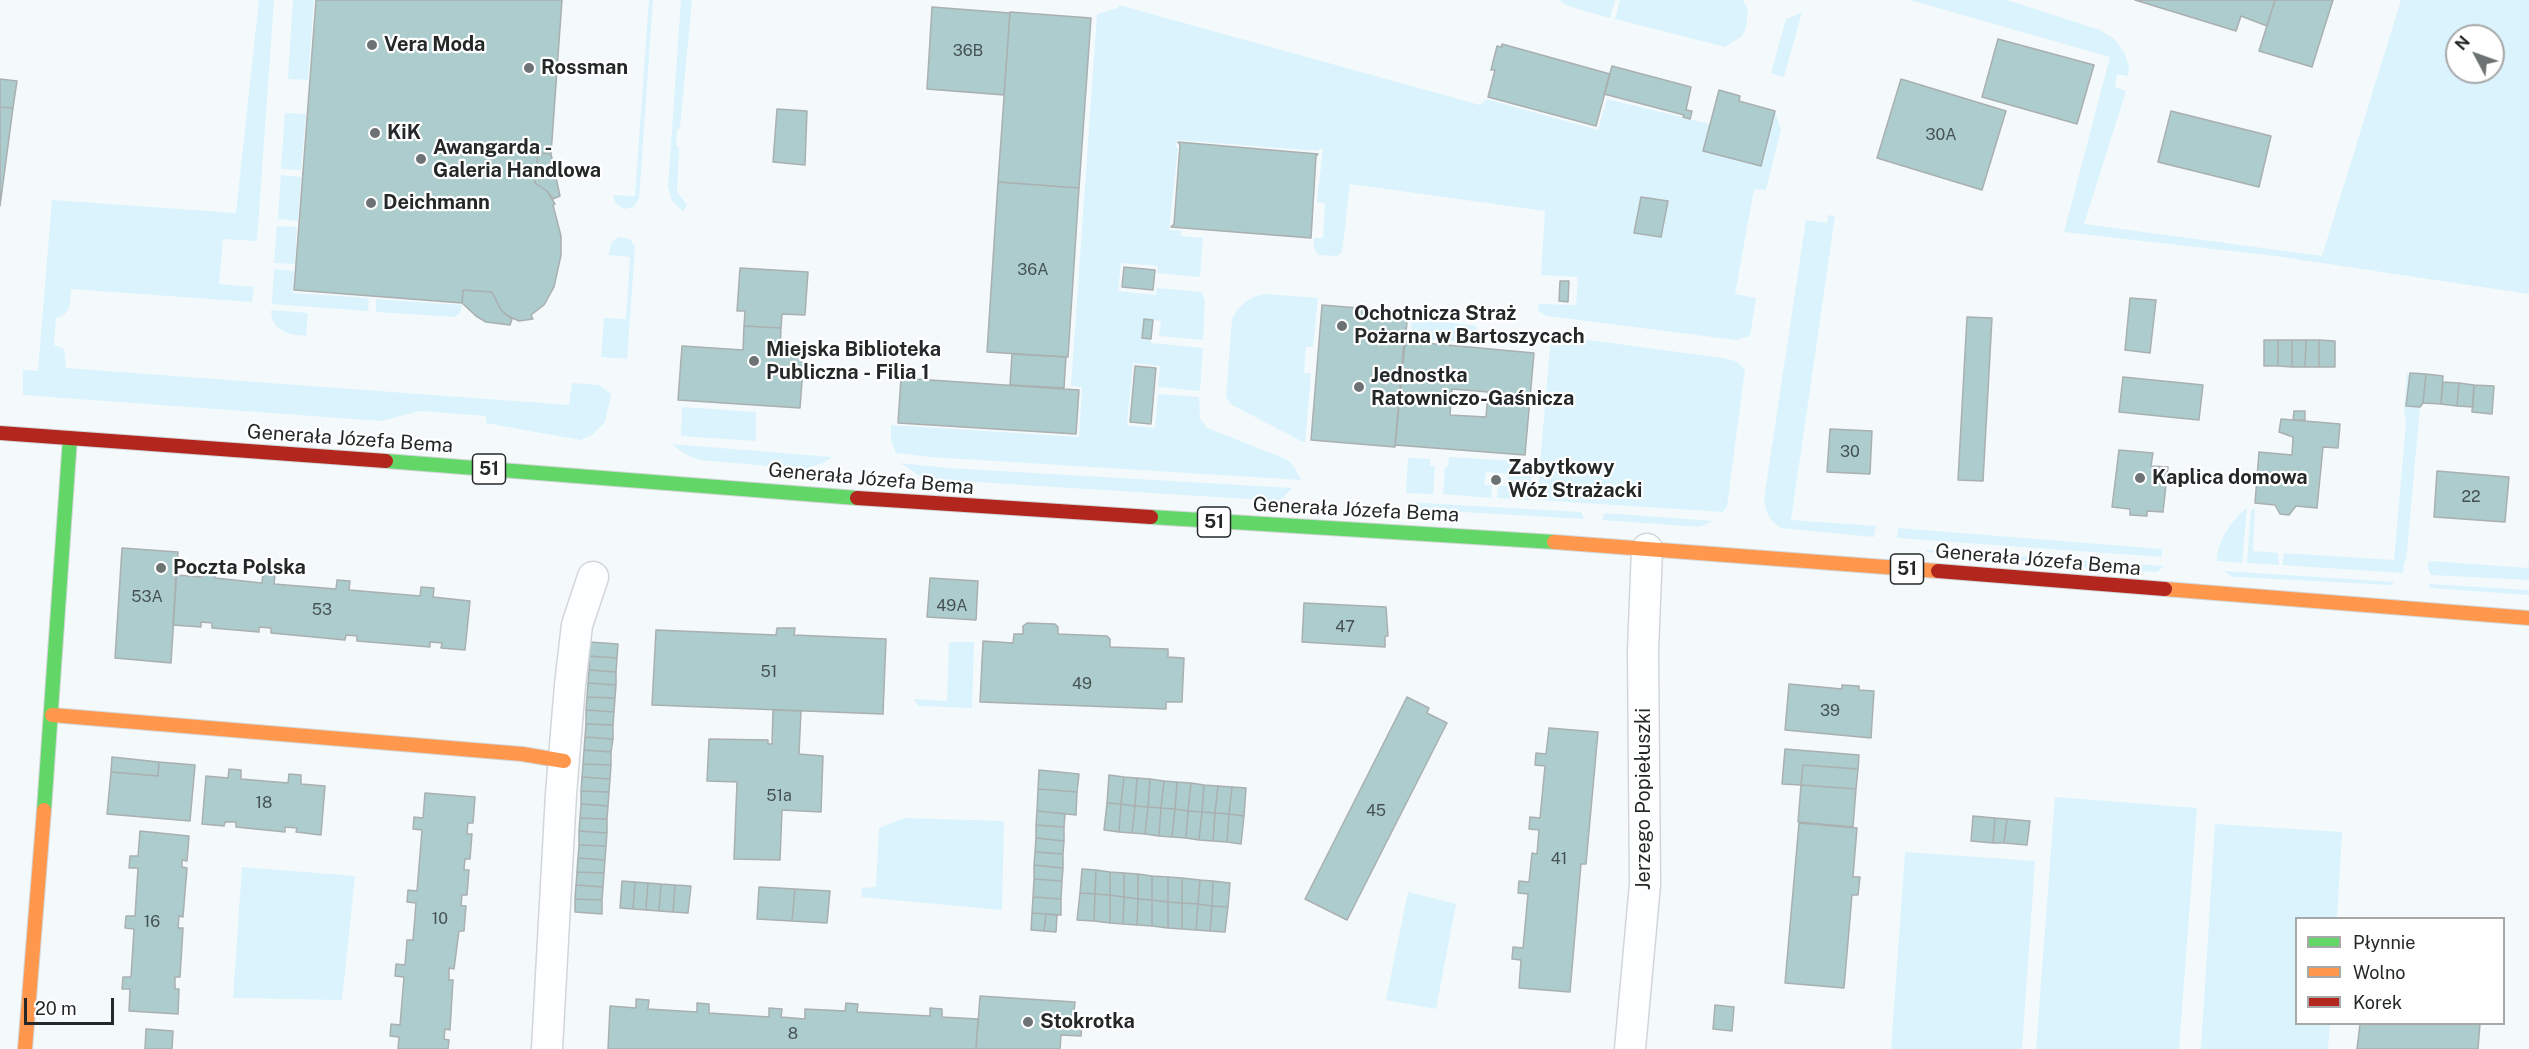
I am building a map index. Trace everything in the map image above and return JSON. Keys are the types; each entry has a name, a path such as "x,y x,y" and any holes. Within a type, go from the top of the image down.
{"main road":[{"name":"Generała Józefa Bema","path":"0,433 941,504 1647,549 2529,618"},
{"path":"25,1049 52,715 70,438"},
{"path":"52,715 522,754 564,761"}],"street":[{"name":"Jerzego Popiełuszki","path":"1630,1049 1646,884 1643,651 1647,549"},
{"path":"546,1049 564,761 577,625 593,577"}],"shaded area":[{"path":"259,0 274,0 257,241 223,239 219,284 254,287 252,302 71,289 68,311 56,318 54,345 64,349 66,368 569,405 572,383 599,385 611,394 605,422 592,435 580,440 486,423 486,416 420,411 381,421 23,395 23,370 38,371 52,200 236,213"},
{"path":"293,0 314,0 308,80 288,79"},
{"path":"649,0 653,0 639,199 633,207 624,209 615,203 613,195 635,196"},
{"path":"681,0 692,0 680,128 677,130 676,145 679,148 677,192 687,205 683,211 672,201 668,187"},
{"path":"1559,0 1615,0 1610,18 1568,6"},
{"path":"1620,0 1743,0 1748,10 1746,28 1742,36 1725,47 1615,19"},
{"path":"1910,0 2007,0 2100,30 2114,39 2124,52 2129,67 2128,76 2117,74 2115,87 2126,91 2084,224 2322,256 2401,0 2529,0 2529,294 2275,256 2064,232 2110,57"},
{"path":"1119,5 1480,105 1486,99 1598,130 1607,99 1710,124 1704,151 1760,166 1775,111 1781,130 1766,190 1754,189 1735,294 1756,298 1750,336 1736,340 1547,316 1538,311 1539,304 1576,305 1578,277 1541,275 1545,211 1350,184 1342,252 1337,256 1319,255 1315,249 1314,238 1323,238 1325,203 1317,202 1323,149 1318,151 1177,140 1169,230 1181,231 1181,236 1203,238 1200,277 1157,273 1158,266 1121,263 1118,291 1156,295 1157,288 1201,292 1205,300 1203,340 1159,336 1161,321 1144,319 1142,338 1151,339 1151,343 1203,348 1200,391 1158,387 1160,366 1133,363 1127,425 1155,428 1158,394 1199,397 1200,418 1207,428 1286,459 1293,465 1301,480 896,453 891,440 891,425 1079,437 1082,387 1071,386 1097,14 1118,8"},
{"path":"1802,12 1784,77 1771,73 1786,19"},
{"path":"285,113 306,114 301,170 281,169"},
{"path":"281,175 301,177 298,221 278,219"},
{"path":"1828,215 1835,216 1791,520 1876,526 1874,537 1781,528 1769,516 1764,499 1806,220 1827,223"},
{"path":"277,226 297,227 295,264 274,263"},
{"path":"619,237 630,239 635,247 627,359 601,357 604,318 626,319 630,257 608,255 612,242"},
{"path":"274,269 294,271 293,293 367,298 369,300 368,311 272,304"},
{"path":"1266,294 1318,298 1313,347 1306,347 1304,373 1311,373 1305,443 1232,405 1226,397 1232,319 1246,302"},
{"path":"376,299 462,305 460,313 455,317 376,312"},
{"path":"271,310 308,313 306,336 282,330 274,323"},
{"path":"1412,318 1477,326 1476,343 1410,338"},
{"path":"1551,335 1723,358 1735,361 1745,369 1727,506 1723,512 1537,500"},
{"path":"2407,373 2410,373 2406,406 2420,407 2406,562 2404,562 2403,573 2282,565 2284,553 2394,560 2406,424 2404,407"},
{"path":"682,407 756,412 756,441 681,436"},
{"path":"671,444 832,457 823,463 805,469 700,460 685,454"},
{"path":"1449,457 1532,462 1530,500 1497,498 1498,486 1507,486 1508,474 1486,472 1484,485 1492,485 1491,498 1443,494 1445,467 1448,467"},
{"path":"1408,458 1430,459 1430,466 1435,466 1433,494 1406,493"},
{"path":"900,463 948,468 1292,488 1280,501 943,480 922,477"},
{"path":"1406,502 1581,512 1584,519 1410,509"},
{"path":"2247,508 2242,563 2217,561 2226,532"},
{"path":"2255,508 2253,551 2278,553 2279,565 2247,563 2251,510"},
{"path":"1605,513 1714,521 1699,527 1602,520"},
{"path":"1898,528 2162,549 2162,557 1897,538"},
{"path":"1927,550 2164,566 2157,572 2100,569 1926,552"},
{"path":"2529,555 2529,580 2431,575 2428,569 2430,561 2528,568"},
{"path":"2224,571 2395,582 2390,585 2232,577"},
{"path":"2428,584 2529,590 2529,595 2431,588"},
{"path":"949,642 974,642 972,708 918,706 914,699 947,701"},
{"path":"2055,797 2197,808 2179,1049 2036,1049"},
{"path":"904,818 1004,821 1002,910 861,897 862,888 876,887 879,828"},
{"path":"2215,824 2342,832 2337,917 2295,917 2295,1025 2330,1025 2328,1049 2201,1049"},
{"path":"1905,852 2035,861 2022,1049 1891,1049"},
{"path":"242,867 355,876 342,1000 233,998"},
{"path":"1408,892 1456,904 1436,1009 1386,1000"}],"building":[{"name":"Awangarda - Galeria Handlowa","path":"316,0 562,0 551,154 538,153 535,183 547,191 555,204 553,205 561,236 561,255 554,287 544,305 531,315 533,319 519,321 508,316 501,310 492,292 463,290 462,303 294,290"},
{"path":"2135,0 2275,0 2267,26 2241,16 2236,31"},
{"path":"2275,0 2333,0 2312,67 2259,51"},
{"path":"932,7 1010,13 1004,95 927,89"},
{"path":"1010,12 1091,18 1079,188 998,182"},
{"path":"1998,39 2094,65 2077,124 1982,97"},
{"path":"1502,44 1610,74 1596,126 1488,97 1495,70 1491,70 1497,46 1502,47"},
{"path":"1612,66 1691,87 1686,110 1692,111 1690,119 1683,117 1684,115 1604,94"},
{"path":"0,79 17,81 13,108 0,107"},
{"path":"1901,79 2006,111 1982,190 1877,158"},
{"path":"1719,90 1740,96 1739,101 1775,111 1761,166 1703,151"},
{"path":"0,107 13,108 0,206"},
{"path":"777,109 807,111 805,165 773,162"},
{"path":"2171,111 2271,136 2259,187 2158,162"},
{"path":"1178,142 1318,154 1316,156 1311,238 1171,227 1174,224 1180,145"},
{"path":"538,153 551,154 560,196 553,199 547,191 535,183"},
{"path":"998,182 1079,188 1068,357 987,352"},
{"path":"1641,197 1668,201 1661,237 1634,233"},
{"path":"1124,267 1155,270 1153,290 1122,287"},
{"path":"740,268 808,272 805,315 782,314 781,328 744,326 745,311 737,311"},
{"path":"1560,281 1569,281 1568,302 1559,301"},
{"path":"463,290 492,292 501,310 512,319 510,325 486,322 476,316 462,303"},
{"path":"2130,298 2156,300 2150,353 2125,350"},
{"path":"1322,305 1408,312 1395,447 1311,440"},
{"path":"1967,317 1992,318 1983,481 1958,480"},
{"path":"1144,319 1153,320 1151,339 1142,338"},
{"path":"744,326 781,328 780,353 804,355 800,408 678,400 682,346 743,350"},
{"path":"2264,340 2278,340 2278,366 2264,366"},
{"path":"2278,340 2292,340 2292,367 2278,366"},
{"path":"2292,340 2306,340 2305,367 2292,367"},
{"path":"2306,340 2319,340 2319,367 2305,367"},
{"path":"2319,340 2335,341 2335,367 2319,367"},
{"path":"1404,341 1534,353 1525,455 1395,445","holes":["1452,389 1488,392 1486,417 1450,415"]},
{"path":"1012,354 1066,357 1064,388 1010,385"},
{"path":"1135,366 1156,368 1151,424 1130,422"},
{"path":"2410,373 2426,374 2423,403 2420,407 2406,406"},
{"path":"2426,374 2443,376 2441,404 2423,403"},
{"path":"2123,377 2203,385 2199,420 2119,412"},
{"path":"901,378 1079,390 1076,434 898,423"},
{"path":"2443,382 2459,383 2457,406 2441,404"},
{"path":"2459,383 2474,385 2473,407 2457,406"},
{"path":"2474,385 2494,386 2492,414 2472,412"},
{"path":"2294,411 2305,411 2305,420 2293,420"},
{"path":"2281,419 2340,424 2338,448 2323,447 2317,508 2296,506 2289,515 2280,514 2275,505 2255,503 2259,452 2292,455 2293,437 2279,432"},
{"path":"1830,429 1872,431 1870,474 1827,472"},
{"path":"2119,450 2153,453 2151,466 2168,467 2163,512 2147,511 2147,516 2130,515 2130,509 2112,507"},
{"path":"2437,471 2509,477 2505,522 2434,517"},
{"path":"122,548 178,552 171,663 115,658"},
{"path":"203,569 216,570 215,578 262,583 263,573 275,574 274,584 336,589 337,580 350,581 349,590 420,596 421,587 434,588 433,597 470,601 465,650 441,648 442,643 430,642 430,647 357,641 357,636 346,635 345,640 271,633 271,628 259,627 259,632 212,628 212,623 201,622 201,627 173,625 176,575 202,577"},
{"path":"930,578 978,581 976,620 927,617"},
{"path":"1304,603 1386,607 1388,636 1385,636 1385,647 1302,642"},
{"path":"1027,623 1055,624 1058,627 1058,634 1107,636 1110,639 1110,647 1168,649 1168,657 1184,658 1182,702 1166,702 1166,709 980,702 983,641 1013,643 1014,634 1023,634 1023,626"},
{"path":"777,628 795,628 794,635 886,639 883,714 652,705 656,630 776,635"},
{"path":"590,642 618,644 617,658 589,656"},
{"path":"589,656 617,658 616,672 589,670"},
{"path":"589,670 616,672 616,685 588,683"},
{"path":"588,683 616,685 615,698 587,697"},
{"path":"1789,684 1842,689 1842,685 1859,686 1859,690 1874,691 1871,738 1785,730"},
{"path":"587,697 615,698 614,712 586,710"},
{"path":"1407,697 1429,708 1427,713 1447,723 1347,920 1305,899"},
{"path":"586,710 614,712 613,725 586,724"},
{"path":"773,710 801,711 799,754 823,756 821,812 782,810 780,860 734,859 737,782 707,781 709,739 768,740 768,744 772,744"},
{"path":"586,724 613,725 613,739 585,737"},
{"path":"1549,728 1598,732 1586,864 1581,864 1570,992 1519,988 1521,960 1512,959 1513,947 1523,948 1528,894 1518,893 1519,881 1529,882 1532,853 1537,854 1539,830 1529,829 1530,817 1540,818 1545,766 1535,765 1536,753 1546,754"},
{"path":"585,737 613,739 611,752 584,750"},
{"path":"1785,749 1859,755 1858,769 1803,765 1801,785 1782,784"},
{"path":"584,750 611,752 611,765 583,764"},
{"path":"112,757 159,762 158,776 111,772"},
{"path":"159,762 195,765 190,821 107,814 111,772 158,776"},
{"path":"583,764 611,765 610,779 582,777"},
{"path":"1803,765 1858,769 1856,789 1801,785"},
{"path":"229,769 241,770 241,779 288,783 289,774 301,775 301,784 325,786 321,835 296,832 297,828 285,827 285,832 236,827 236,822 225,822 224,826 202,824 206,776 228,778"},
{"path":"1039,770 1079,774 1077,792 1038,789"},
{"path":"1109,775 1124,777 1121,804 1107,803"},
{"path":"582,777 610,779 609,792 581,791"},
{"path":"1124,777 1137,778 1135,806 1121,804"},
{"path":"1137,778 1150,779 1148,807 1135,806"},
{"path":"1150,779 1164,781 1161,808 1148,807"},
{"path":"1164,781 1177,782 1175,809 1161,808"},
{"path":"1177,782 1191,783 1188,811 1175,809"},
{"path":"1191,783 1204,785 1202,812 1188,811"},
{"path":"1204,785 1218,786 1215,813 1202,812"},
{"path":"1801,785 1856,789 1853,827 1798,822"},
{"path":"1218,786 1232,787 1229,814 1215,813"},
{"path":"1232,787 1246,788 1244,816 1229,814"},
{"path":"1038,789 1077,792 1076,815 1037,811"},
{"path":"581,791 609,792 608,806 581,804"},
{"path":"425,793 475,797 473,823 468,823 467,834 472,834 470,859 465,859 464,870 469,870 467,895 462,895 461,906 466,906 464,931 459,931 454,969 449,968 449,980 453,980 450,1030 445,1029 444,1039 449,1040 448,1049 398,1049 399,1037 390,1036 391,1024 400,1025 404,977 395,976 396,964 405,965 407,940 413,940 416,903 407,902 408,890 417,891 422,830 413,829 414,817 423,818"},
{"path":"1107,803 1121,804 1119,832 1104,830"},
{"path":"581,804 608,806 607,819 580,818"},
{"path":"1121,804 1135,806 1132,833 1119,832"},
{"path":"1135,806 1148,807 1145,834 1132,833"},
{"path":"1148,807 1161,808 1159,836 1145,834"},
{"path":"1161,808 1175,809 1172,837 1159,836"},
{"path":"1175,809 1188,811 1186,838 1172,837"},
{"path":"1037,811 1065,814 1064,827 1036,825"},
{"path":"1188,811 1202,812 1199,840 1186,838"},
{"path":"1202,812 1215,813 1213,841 1199,840"},
{"path":"1215,813 1229,814 1227,842 1213,841"},
{"path":"1229,814 1244,816 1241,844 1227,842"},
{"path":"1973,816 1995,818 1993,843 1971,841"},
{"path":"580,818 607,819 607,833 579,831"},
{"path":"1995,818 2007,819 2004,843 1993,843"},
{"path":"2007,819 2030,821 2027,845 2004,843"},
{"path":"1799,823 1857,828 1853,877 1860,877 1858,895 1852,895 1844,988 1785,983"},
{"path":"1036,825 1064,827 1064,841 1036,838"},
{"path":"140,831 189,836 187,861 182,860 182,867 187,868 183,917 179,916 178,928 183,928 180,977 175,977 175,989 179,989 178,1014 129,1011 130,989 122,989 123,977 131,977 134,929 125,928 126,916 135,916 138,868 129,868 130,856 138,856"},
{"path":"579,831 607,833 606,846 579,845"},
{"path":"1036,838 1064,841 1063,854 1035,852"},
{"path":"579,845 606,846 605,860 578,858"},
{"path":"1035,852 1063,854 1063,868 1034,865"},
{"path":"578,858 605,860 604,873 577,872"},
{"path":"1034,865 1063,868 1062,881 1034,879"},
{"path":"1082,869 1096,870 1095,894 1080,893"},
{"path":"1096,870 1110,872 1110,895 1095,894"},
{"path":"577,872 604,873 603,887 576,885"},
{"path":"1110,872 1124,873 1124,897 1110,895"},
{"path":"1124,873 1138,874 1138,899 1124,897"},
{"path":"1138,874 1152,876 1152,900 1138,899"},
{"path":"1152,876 1168,877 1168,902 1152,900"},
{"path":"1168,877 1182,878 1182,903 1168,902"},
{"path":"1182,878 1200,880 1198,904 1182,903"},
{"path":"1034,879 1062,881 1061,899 1033,897"},
{"path":"1200,880 1213,881 1212,906 1198,904"},
{"path":"622,881 635,882 633,909 620,908"},
{"path":"1213,881 1230,883 1228,907 1212,906"},
{"path":"635,882 648,883 646,910 633,909"},
{"path":"648,883 661,884 659,911 646,910"},
{"path":"661,884 675,885 673,912 659,911"},
{"path":"576,885 603,887 602,900 575,899"},
{"path":"675,885 691,886 688,913 673,912"},
{"path":"759,887 795,889 792,921 757,919"},
{"path":"795,889 830,891 827,923 792,921"},
{"path":"1080,893 1095,894 1094,921 1077,920"},
{"path":"1095,894 1110,895 1110,923 1094,921"},
{"path":"1110,895 1124,897 1123,924 1110,923"},
{"path":"1033,897 1061,899 1061,915 1032,913"},
{"path":"1124,897 1138,899 1137,925 1123,924"},
{"path":"575,899 602,900 602,914 575,912"},
{"path":"1138,899 1152,900 1152,926 1137,925"},
{"path":"1152,900 1168,902 1168,928 1152,926"},
{"path":"1168,902 1182,903 1182,929 1168,928"},
{"path":"1182,903 1198,904 1196,930 1182,929"},
{"path":"1198,904 1212,906 1210,931 1196,930"},
{"path":"1212,906 1228,907 1225,932 1210,931"},
{"path":"1032,913 1046,914 1044,931 1031,930"},
{"path":"1046,914 1057,915 1056,932 1044,931"},
{"name":"Stokrotka","path":"980,996 1075,1002 1073,1022 1082,1023 1081,1036 1061,1035 1060,1049 976,1049"},
{"path":"636,999 649,1000 648,1009 697,1012 697,1003 709,1004 709,1013 769,1017 769,1008 782,1009 781,1017 805,1019 805,1009 845,1011 846,1003 858,1004 857,1012 930,1016 930,1008 942,1009 942,1017 978,1019 976,1049 608,1049 610,1006 636,1008"},
{"path":"1715,1005 1734,1007 1732,1031 1713,1029"},
{"path":"2360,1025 2480,1025 2478,1049 2357,1049"},
{"path":"146,1029 173,1031 172,1049 145,1049"}],"traffic: fast":[{"path":"44,810 70,438"},
{"path":"386,461 857,498"},
{"path":"1151,517 1554,542"}],"traffic: slow":[{"path":"1554,542 1938,571"},
{"path":"2165,589 2529,618"},
{"path":"52,715 522,754 564,761"},
{"path":"25,1049 44,810"}],"traffic: jam":[{"path":"0,433 386,461"},
{"path":"857,498 1151,517"},
{"path":"1938,571 2165,589"}],"place":[{"name":"Vera Moda","path":"372,45"},
{"name":"Rossman","path":"529,68"},
{"name":"KiK","path":"375,133"},
{"name":"Awangarda - Galeria Handlowa","path":"421,159"},
{"name":"Deichmann","path":"371,203"},
{"name":"Ochotnicza Straż Pożarna w Bartoszycach","path":"1342,326"},
{"name":"Miejska Biblioteka Publiczna - Filia 1","path":"754,361"},
{"name":"Jednostka Ratowniczo-Gaśnicza","path":"1359,387"},
{"name":"Kaplica domowa","path":"2140,478"},
{"name":"Zabytkowy Wóz Strażacki","path":"1496,480"},
{"name":"Poczta Polska","path":"161,568"},
{"name":"Stokrotka","path":"1028,1022"}]}
